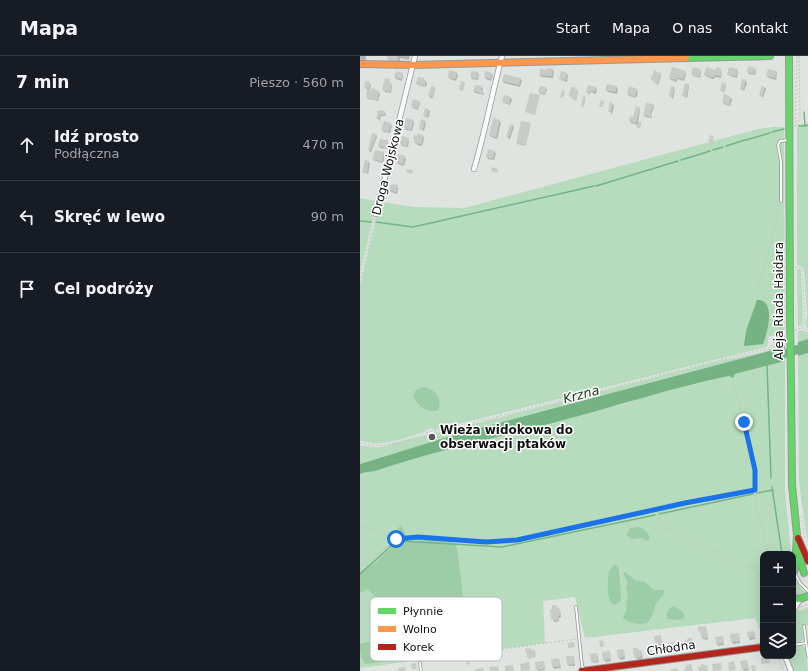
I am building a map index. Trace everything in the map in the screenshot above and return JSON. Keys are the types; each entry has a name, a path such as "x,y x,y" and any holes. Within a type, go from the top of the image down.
{"street":[{"name":"Droga Wojskowa","path":"376,214 415,56"},
{"path":"360,64 413,65 501,59 770,56"},
{"name":"Aleja Riada Haidara","path":"789,56 792,485 797,535 796,555"},
{"path":"474,169 483,139 501,59"},
{"path":"797,535 808,561"},
{"name":"Aleja Riada Haidara","path":"797,545 806,574"},
{"path":"796,598 800,599 808,596"},
{"path":"796,606 800,599"},
{"name":"Chłodna","path":"582,671 760,647"},
{"path":"786,659 791,671"}],"lane":[{"path":"780,201 781,162 778,145 782,141 790,140"},
{"path":"796,577 808,591"},
{"path":"576,607 582,666 585,671"},
{"path":"804,626 808,656"},
{"path":"796,645 806,643"},
{"path":"420,663 421,671"}],"path":[{"path":"797,56 796,125 800,119 799,56"},
{"path":"760,287 780,201"},
{"name":"Droga Wojskowa","path":"360,278 376,214"},
{"path":"795,267 801,268 802,271 805,313 803,329"},
{"path":"360,443 375,446 383,445 421,434 451,428 768,348"},
{"path":"733,381 755,470 755,508 763,530 767,551"},
{"path":"360,525 396,539 418,537 506,542 539,536 656,509 755,490 764,484"},
{"path":"656,509 659,522 665,528 696,541 760,573"},
{"path":"801,511 807,545"},
{"path":"360,569 396,539"},
{"path":"798,608 808,604"},
{"path":"502,649 579,639"},
{"path":"778,659 784,671"}],"shaded area":[{"path":"808,123 808,328 805,325 807,315 804,270 802,267 797,265 797,128 798,125"},
{"path":"784,127 785,330 779,332 776,336 769,336 767,347 447,427 433,430 432,428 426,430 427,431 386,443 369,443 360,441 360,284 381,202 413,207 464,208 758,129"},
{"path":"360,198 376,201 375,212 360,273"},
{"path":"797,269 800,269 801,271 803,312 802,325 798,327"},
{"path":"757,300 763,301 767,305 769,311 767,333 763,344 745,346 746,331"},
{"path":"802,330 808,332 808,339 798,342 798,331"},
{"path":"785,334 785,346 766,352 457,434 360,464 360,445 380,447 429,434 430,437 432,436 432,433 473,424 715,362 762,352 772,348 780,336"},
{"path":"808,339 808,353 798,356 798,342"},
{"path":"785,346 785,361 735,374 733,378 729,376 686,386 360,474 360,464 457,434"},
{"path":"808,353 808,543 799,481 798,356"},
{"path":"785,361 785,490 791,551 760,551 760,630 755,618 585,638 575,597 543,601 545,643 502,649 502,597 370,597 370,661 412,661 360,668 360,474 371,472 404,460 624,404 644,397"},
{"path":"422,387 430,389 436,394 439,401 438,410 427,410 420,406 415,400 413,396 415,391"},
{"path":"401,526 406,536 412,540 441,540 452,542 456,545 463,597 375,597 368,589 360,593 360,572 375,563 393,546 399,527"},
{"path":"639,527 646,532 650,539 646,541 642,538 632,539 628,537 627,534 630,528"},
{"path":"614,565 616,565 619,569 621,601 614,605 608,594 608,579 609,571"},
{"path":"625,572 635,580 645,582 654,590 664,590 663,596 657,602 651,619 647,623 634,623 623,618 627,609 626,603 628,595 626,588 628,583 623,573"},
{"path":"796,580 800,587 806,592 798,595 796,594"},
{"path":"673,606 683,612 684,618 678,620 668,619 668,612"},
{"path":"808,607 808,625 802,625 804,639 796,642 796,610 800,611"},
{"path":"370,642 370,661 388,661 366,664 361,657 360,644"},
{"path":"803,646 806,649 808,671 794,671 789,659 796,659 796,647"}],"building":[{"path":"387,56 398,56 397,61 390,61 390,59 387,59"},
{"path":"748,66 755,68 754,74 747,72"},
{"path":"672,67 686,71 683,79 677,78 676,80 669,78"},
{"path":"693,67 701,69 699,77 691,75"},
{"path":"706,67 716,70 716,67 721,68 721,76 714,75 714,77 711,77 704,75"},
{"path":"729,67 738,69 736,76 727,75"},
{"path":"547,68 553,69 552,76 539,75 540,69 546,70"},
{"path":"768,69 777,71 775,78 766,76"},
{"path":"449,70 457,72 455,79 448,78"},
{"path":"654,70 661,73 657,84 651,80"},
{"path":"396,71 403,73 401,79 394,77"},
{"path":"471,71 478,72 477,79 470,77"},
{"path":"485,71 492,73 491,79 484,77"},
{"path":"561,71 567,73 566,80 559,79"},
{"path":"504,74 521,78 519,85 502,81"},
{"path":"418,77 426,80 425,86 416,84"},
{"path":"385,78 390,79 389,82 392,83 390,92 382,90"},
{"path":"742,79 746,80 743,90 740,89"},
{"path":"365,81 370,82 369,89 364,88"},
{"path":"461,81 465,82 463,91 459,90 460,87 458,87 459,85 460,86"},
{"path":"722,82 726,83 724,91 720,91"},
{"path":"685,83 689,84 686,97 682,96"},
{"path":"607,84 617,86 616,92 605,90"},
{"path":"475,85 482,86 481,90 483,91 483,94 473,91"},
{"path":"588,85 596,87 595,92 586,92"},
{"path":"431,86 435,87 433,97 428,96"},
{"path":"540,86 546,87 545,94 538,92"},
{"path":"629,86 637,89 635,97 627,94"},
{"path":"671,86 675,87 672,97 669,96"},
{"path":"762,86 765,87 763,96 759,95"},
{"path":"571,87 575,87 575,89 578,90 576,100 572,99 569,95"},
{"path":"372,88 379,91 377,100 366,97 367,90 371,91"},
{"path":"562,90 565,91 563,98 560,98"},
{"path":"530,93 540,95 535,115 525,112"},
{"path":"724,94 731,97 729,105 722,102"},
{"path":"504,95 511,97 509,104 502,102"},
{"path":"583,96 586,97 584,107 581,106"},
{"path":"413,99 419,101 418,108 411,107"},
{"path":"601,100 604,101 603,107 599,107"},
{"path":"610,102 613,103 611,112 608,112"},
{"path":"646,103 654,104 650,114 652,114 651,117 643,115"},
{"path":"636,106 640,107 636,123 629,121 630,116 633,117"},
{"path":"425,108 429,109 427,117 423,116"},
{"path":"378,110 385,111 384,115 381,114 379,119 376,119"},
{"path":"406,118 414,120 411,130 404,128"},
{"path":"493,118 500,120 496,137 489,136"},
{"path":"421,119 425,120 423,130 419,129"},
{"path":"384,121 391,123 389,132 381,130"},
{"path":"521,121 531,123 526,146 516,144"},
{"path":"638,121 641,122 640,128 636,127"},
{"path":"510,124 513,125 509,137 506,137"},
{"path":"372,133 377,134 370,151 368,150"},
{"path":"417,134 423,135 421,144 414,143 414,135 417,136"},
{"path":"710,135 714,136 712,146 708,145"},
{"path":"402,136 409,138 407,146 400,144"},
{"path":"380,139 388,140 386,148 378,146"},
{"path":"488,149 495,151 493,159 486,157"},
{"path":"375,150 384,152 382,162 372,159"},
{"path":"398,154 405,156 403,164 396,162"},
{"path":"365,160 369,161 367,174 362,172"},
{"path":"492,167 498,169 497,173 491,171"},
{"path":"407,169 413,170 412,174 406,172"},
{"path":"391,184 398,185 396,192 389,190"},
{"path":"552,605 557,605 557,608 559,608 561,615 558,616 559,620 551,620 550,609 552,609"},
{"path":"706,626 708,636 707,638 704,638 701,637 700,631 698,632 698,627"},
{"path":"754,631 755,637 748,638 747,632"},
{"path":"739,633 740,641 731,642 730,634"},
{"path":"661,635 662,644 655,645 654,636"},
{"path":"723,636 724,643 716,644 715,637"},
{"path":"687,638 692,638 693,644 684,647 684,641 688,640"},
{"path":"603,640 604,647 600,647 599,641"},
{"path":"574,642 575,647 568,648 568,643"},
{"path":"677,642 678,649 669,650 668,643"},
{"path":"530,648 531,650 535,650 536,657 528,659 525,649"},
{"path":"633,648 638,648 638,650 641,650 642,656 637,658 634,657"},
{"path":"624,649 625,657 618,658 617,650"},
{"path":"610,651 611,659 603,660 602,652"},
{"path":"597,653 598,661 591,662 590,654"},
{"path":"566,656 574,656 575,664 567,665"},
{"path":"559,658 560,666 552,667 551,659"},
{"path":"761,659 769,659 770,663 761,664"},
{"path":"747,660 749,668 742,670 740,661"},
{"path":"466,661 470,661 470,664 467,665"},
{"path":"544,661 545,669 536,670 535,662"},
{"path":"734,661 736,670 729,671 728,663"},
{"path":"529,662 530,670 521,671 520,664"},
{"path":"416,663 417,669 412,669 411,664"},
{"path":"721,663 722,670 713,671 712,664"},
{"path":"691,664 693,671 685,671 684,668 686,665"},
{"path":"701,664 707,665 708,671 699,671 698,667 701,666"},
{"path":"513,665 514,671 505,671 505,666"},
{"path":"751,665 755,665 756,671 752,671"},
{"path":"498,666 499,671 490,671 489,667"},
{"path":"405,667 406,671 399,671 398,668"},
{"path":"483,668 484,671 475,671 475,669"},
{"path":"677,668 678,671 670,671 670,670"}],"waterway":[{"path":"804,112 805,126 808,125"},
{"path":"799,126 805,126"},
{"path":"772,132 784,129"},
{"path":"746,140 770,133"},
{"path":"726,146 745,140"},
{"path":"713,150 723,147"},
{"path":"704,153 710,151"},
{"path":"681,160 704,153"},
{"path":"596,186 678,161"},
{"path":"376,222 413,227 594,186"},
{"path":"360,221 371,222"},
{"name":"Krzna","path":"775,357 808,346"},
{"path":"767,364 771,478"},
{"path":"772,487 782,551"},
{"path":"757,493 773,490"},
{"path":"659,514 753,494"},
{"path":"360,574 391,546 401,541 502,547 655,515"}],"traffic: fast":[{"path":"686,58 770,56"},
{"path":"789,56 790,318"},
{"path":"790,318 791,384"},
{"path":"791,384 792,485 797,535 796,552"},
{"path":"798,552 804,573"},
{"path":"796,598 800,599 808,596"}],"traffic: slow":[{"path":"360,64 413,65 686,58"}],"traffic: jam":[{"path":"798,538 808,561"},
{"path":"582,671 760,647"}],"place":[{"name":"Wieża widokowa do obserwacji ptaków","path":"432,437"}],"route":[{"path":"396,539 418,537 486,542 517,540 685,503 755,490 755,470 744,422"}]}
